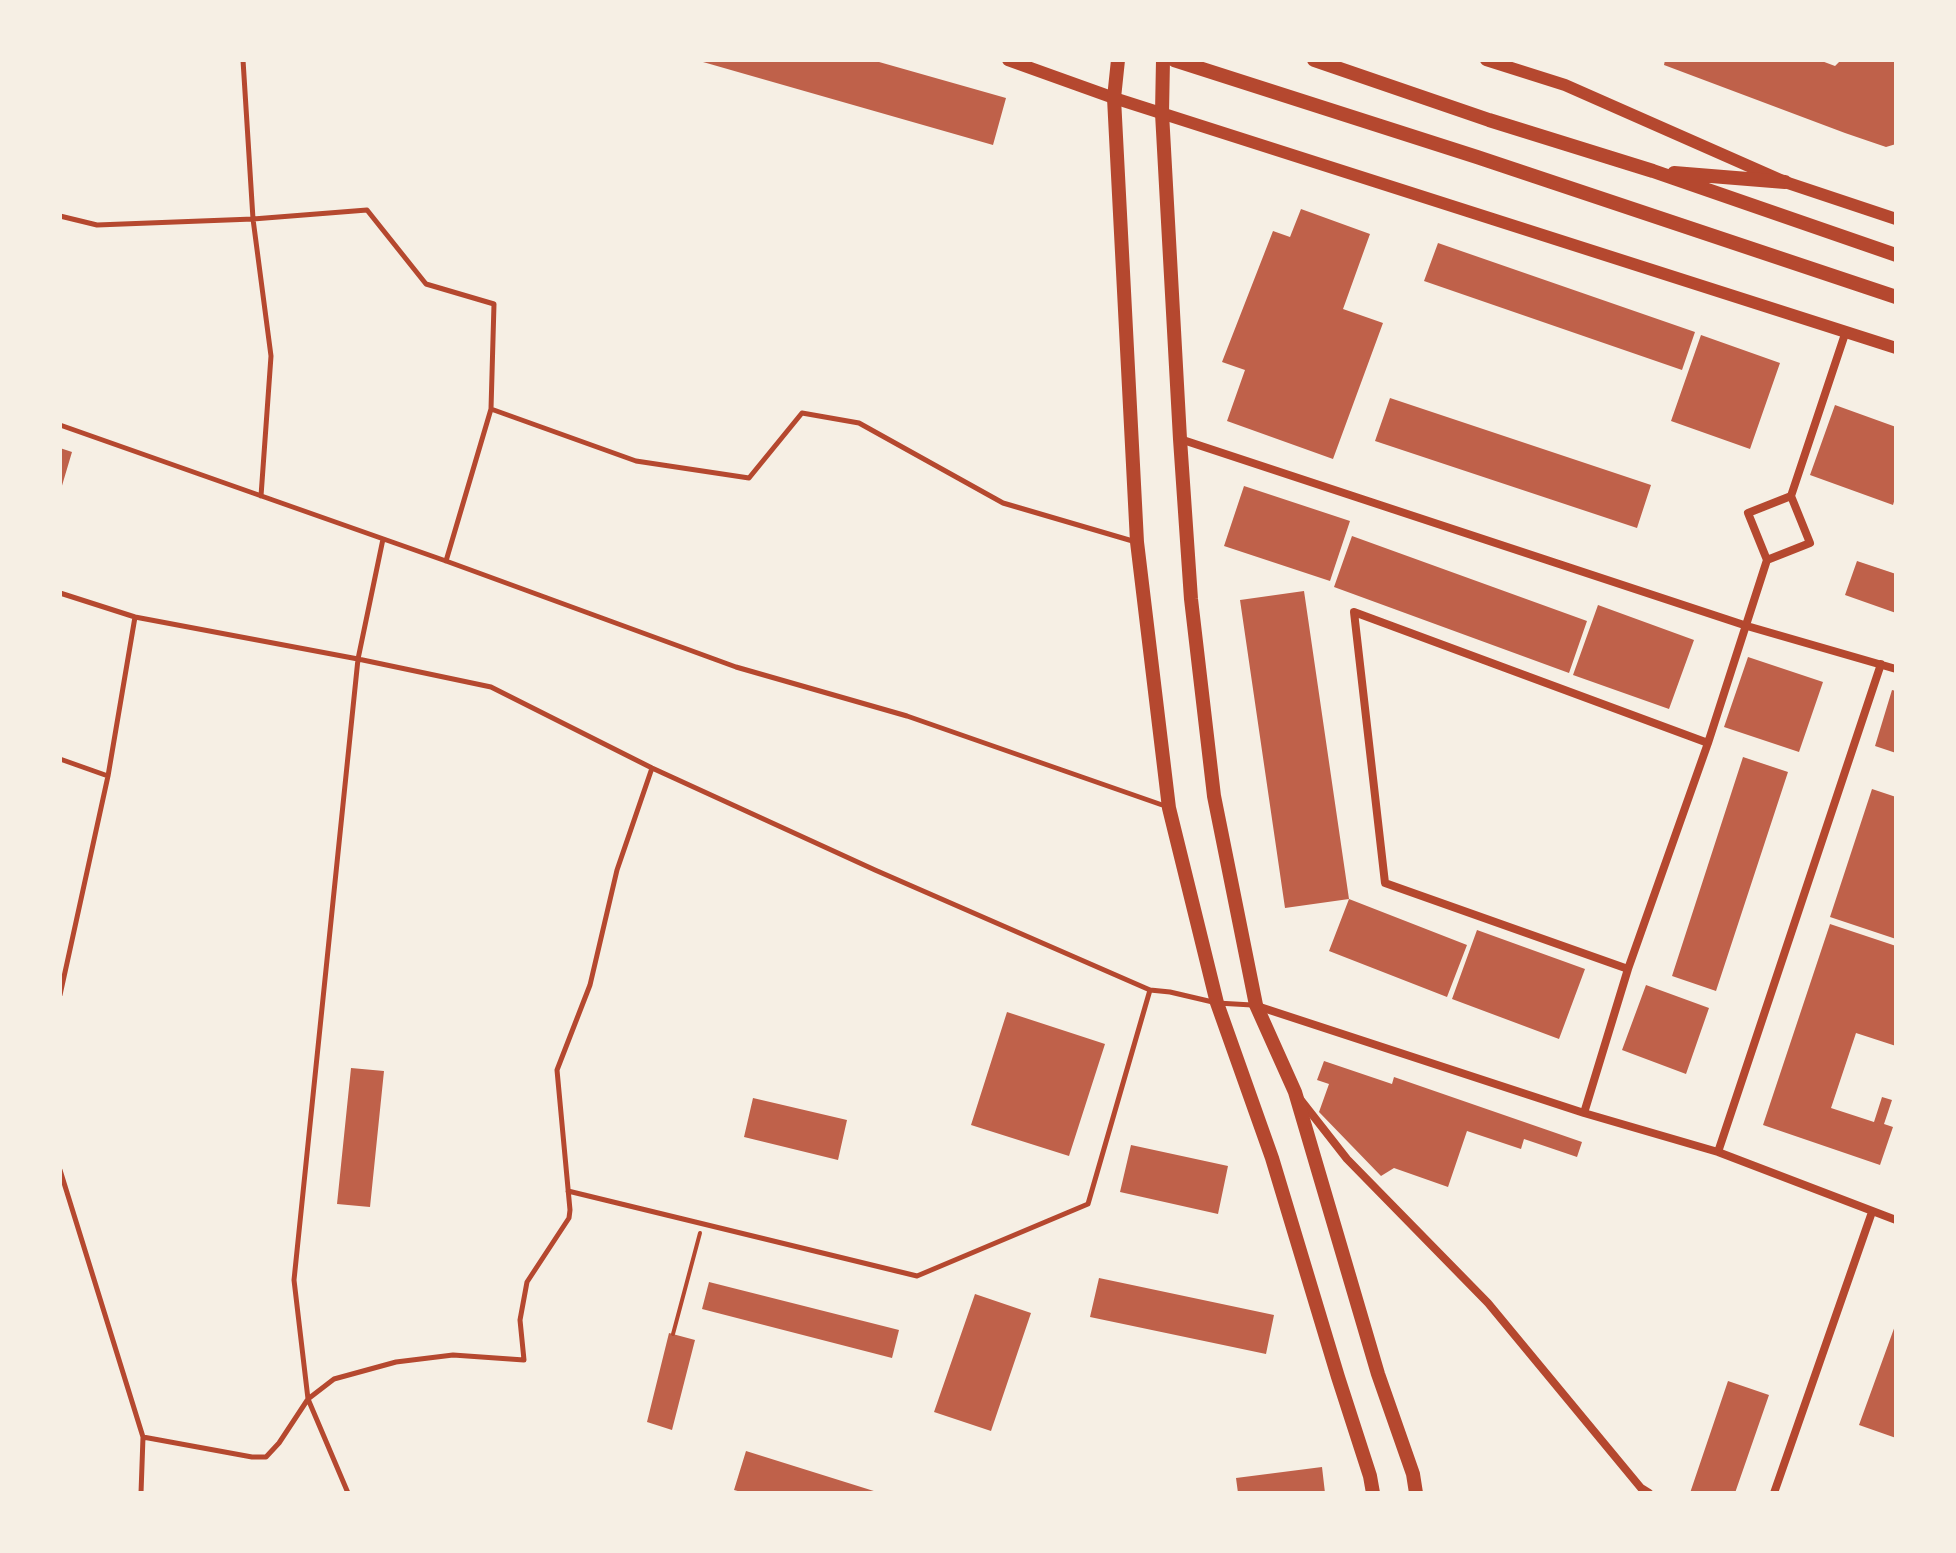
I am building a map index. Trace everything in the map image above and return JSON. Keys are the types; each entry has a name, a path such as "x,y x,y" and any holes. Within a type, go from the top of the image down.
{"main road":[{"path":"1118,60 1114,98 1137,542 1169,808 1217,1003 1272,1158 1373,1493"},
{"path":"1163,60 1162,113 1191,599 1214,796 1256,1005 1295,1092 1378,1374 1413,1474 1416,1493"},
{"path":"1174,60 1896,297"},
{"path":"1314,60 1489,120 1653,171 1896,255"},
{"path":"1653,171 1785,182"}],"street":[{"path":"1008,60 1114,98 1896,348"},
{"path":"1486,60 1565,85 1785,182 1896,219"},
{"path":"1767,560 1810,543 1791,496 1846,331"},
{"path":"1180,439 1747,626 1896,669"},
{"path":"1584,1113 1628,969 1708,743 1767,560 1748,513 1791,496"},
{"path":"1628,969 1385,883 1354,612 1708,743"},
{"path":"1718,1152 1881,664"},
{"path":"1256,1005 1584,1113 1718,1152 1896,1220"},
{"path":"1295,1092 1347,1159 1488,1303 1641,1488 1649,1493"},
{"path":"1774,1493 1872,1212"}],"lane":[{"path":"243,60 253,219 271,356 261,496"},
{"path":"60,216 97,225 253,219 367,210 426,284 494,304 491,409 446,561"},
{"path":"491,409 636,461 749,478 802,413 859,423 1003,503 1137,542"},
{"path":"60,425 736,667 907,716 1169,808"},
{"path":"348,1493 308,1399 294,1280 358,659 383,539"},
{"path":"60,593 135,617 491,687 652,768 1150,990 1217,1003 1256,1005"},
{"path":"60,995 108,776 135,617"},
{"path":"60,759 108,776"},
{"path":"143,1437 266,1457 308,1399 334,1379 396,1362 453,1355 524,1360 520,1320 527,1282 569,1218 570,1210 557,1070 590,985 617,870 652,768"},
{"path":"568,1191 917,1276 1088,1204 1150,990"},
{"path":"60,1170 143,1437 141,1493"}],"path":[{"path":"673,1334 703,1223"}],"building":[{"path":"696,60 872,60 1006,98 993,145"},
{"path":"1665,60 1819,60 1835,66 1841,60 1896,60 1896,144 1886,147 1845,133 1664,65"},
{"path":"1301,209 1370,234 1343,309 1383,323 1333,459 1227,421 1245,370 1222,362 1273,231 1290,237"},
{"path":"1438,243 1695,332 1682,370 1424,281"},
{"path":"1701,335 1780,363 1750,449 1671,421"},
{"path":"1390,398 1651,485 1637,528 1375,441"},
{"path":"1835,405 1896,427 1896,495 1893,505 1810,475"},
{"path":"60,448 72,452 61,489 60,489"},
{"path":"1244,486 1350,521 1330,581 1224,546"},
{"path":"1352,536 1587,621 1569,673 1334,587"},
{"path":"1857,561 1896,574 1896,613 1845,595"},
{"path":"1304,591 1349,899 1285,908 1240,600"},
{"path":"1598,605 1694,640 1669,709 1573,675"},
{"path":"1748,657 1823,682 1799,752 1724,727"},
{"path":"1892,690 1896,691 1896,753 1875,746"},
{"path":"1743,757 1788,772 1716,991 1672,976"},
{"path":"1872,789 1896,797 1896,939 1830,917"},
{"path":"1349,899 1467,945 1447,997 1329,951"},
{"path":"1830,924 1896,946 1896,1046 1856,1033 1831,1108 1874,1122 1882,1097 1892,1100 1884,1124 1893,1127 1880,1165 1763,1125"},
{"path":"1477,930 1585,969 1559,1039 1452,999"},
{"path":"1646,985 1709,1008 1686,1074 1622,1050"},
{"path":"1007,1012 1105,1044 1069,1156 971,1125"},
{"path":"1324,1061 1392,1084 1394,1077 1582,1142 1577,1157 1524,1139 1521,1149 1467,1131 1448,1187 1394,1168 1381,1176 1319,1112 1329,1084 1317,1080"},
{"path":"351,1068 384,1071 370,1207 337,1204"},
{"path":"753,1098 847,1120 838,1160 744,1137"},
{"path":"1131,1145 1228,1166 1218,1214 1120,1192"},
{"path":"1099,1278 1274,1315 1266,1354 1090,1317"},
{"path":"709,1282 899,1330 892,1358 702,1309"},
{"path":"975,1294 1031,1313 991,1431 934,1412"},
{"path":"1896,1323 1896,1438 1859,1425"},
{"path":"669,1333 695,1340 672,1430 647,1422"},
{"path":"1728,1381 1769,1395 1735,1493 1690,1493"},
{"path":"746,1451 877,1493 745,1493 734,1490"},
{"path":"1322,1467 1325,1493 1238,1493 1236,1478"}]}
